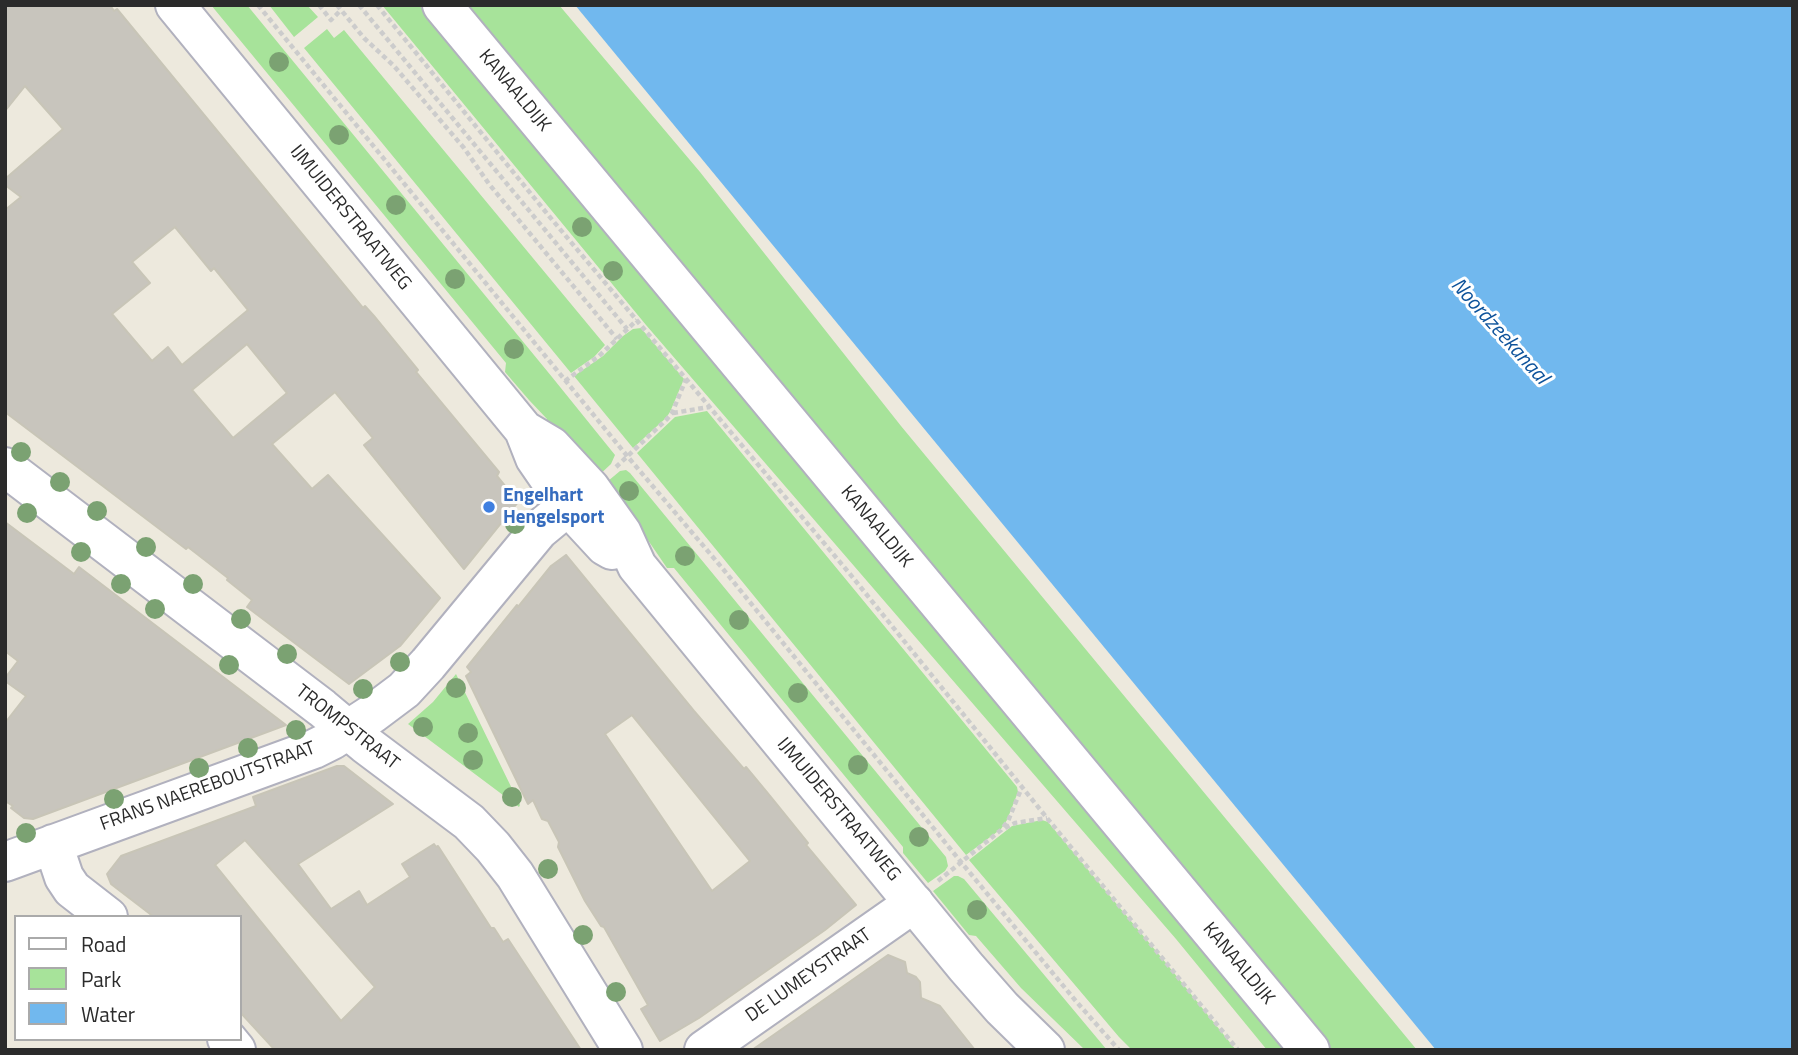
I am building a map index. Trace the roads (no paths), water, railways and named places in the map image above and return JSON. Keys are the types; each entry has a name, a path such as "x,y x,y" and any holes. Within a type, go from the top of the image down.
{"street":[{"name":"IJMUIDERSTRAATWEG","path":"175,5 524,430 535,458 568,506 605,546 637,566"},
{"name":"KANAALDIJK","path":"442,5 1310,1050"},
{"name":"IJMUIDERSTRAATWEG","path":"524,430 551,446 590,488 622,533 637,566 966,967 1002,1008 1045,1050"},
{"name":"TROMPSTRAAT","path":"5,467 469,822 494,847 515,874 623,1050"},
{"name":"FRANS NAEREBOUTSTRAAT","path":"5,862 314,749 332,740 390,702 417,677 539,530 568,506"},
{"path":"53,844 64,877 72,889 105,915"},
{"name":"DE LUMEYSTRAAT","path":"704,1050 914,902"}],"water":[{"name":"Noordzeekanaal","path":"575,5 1793,5 1793,1050 1436,1050"}],"place":[{"name":"Engelhart Hengelsport","path":"489,507"}]}
